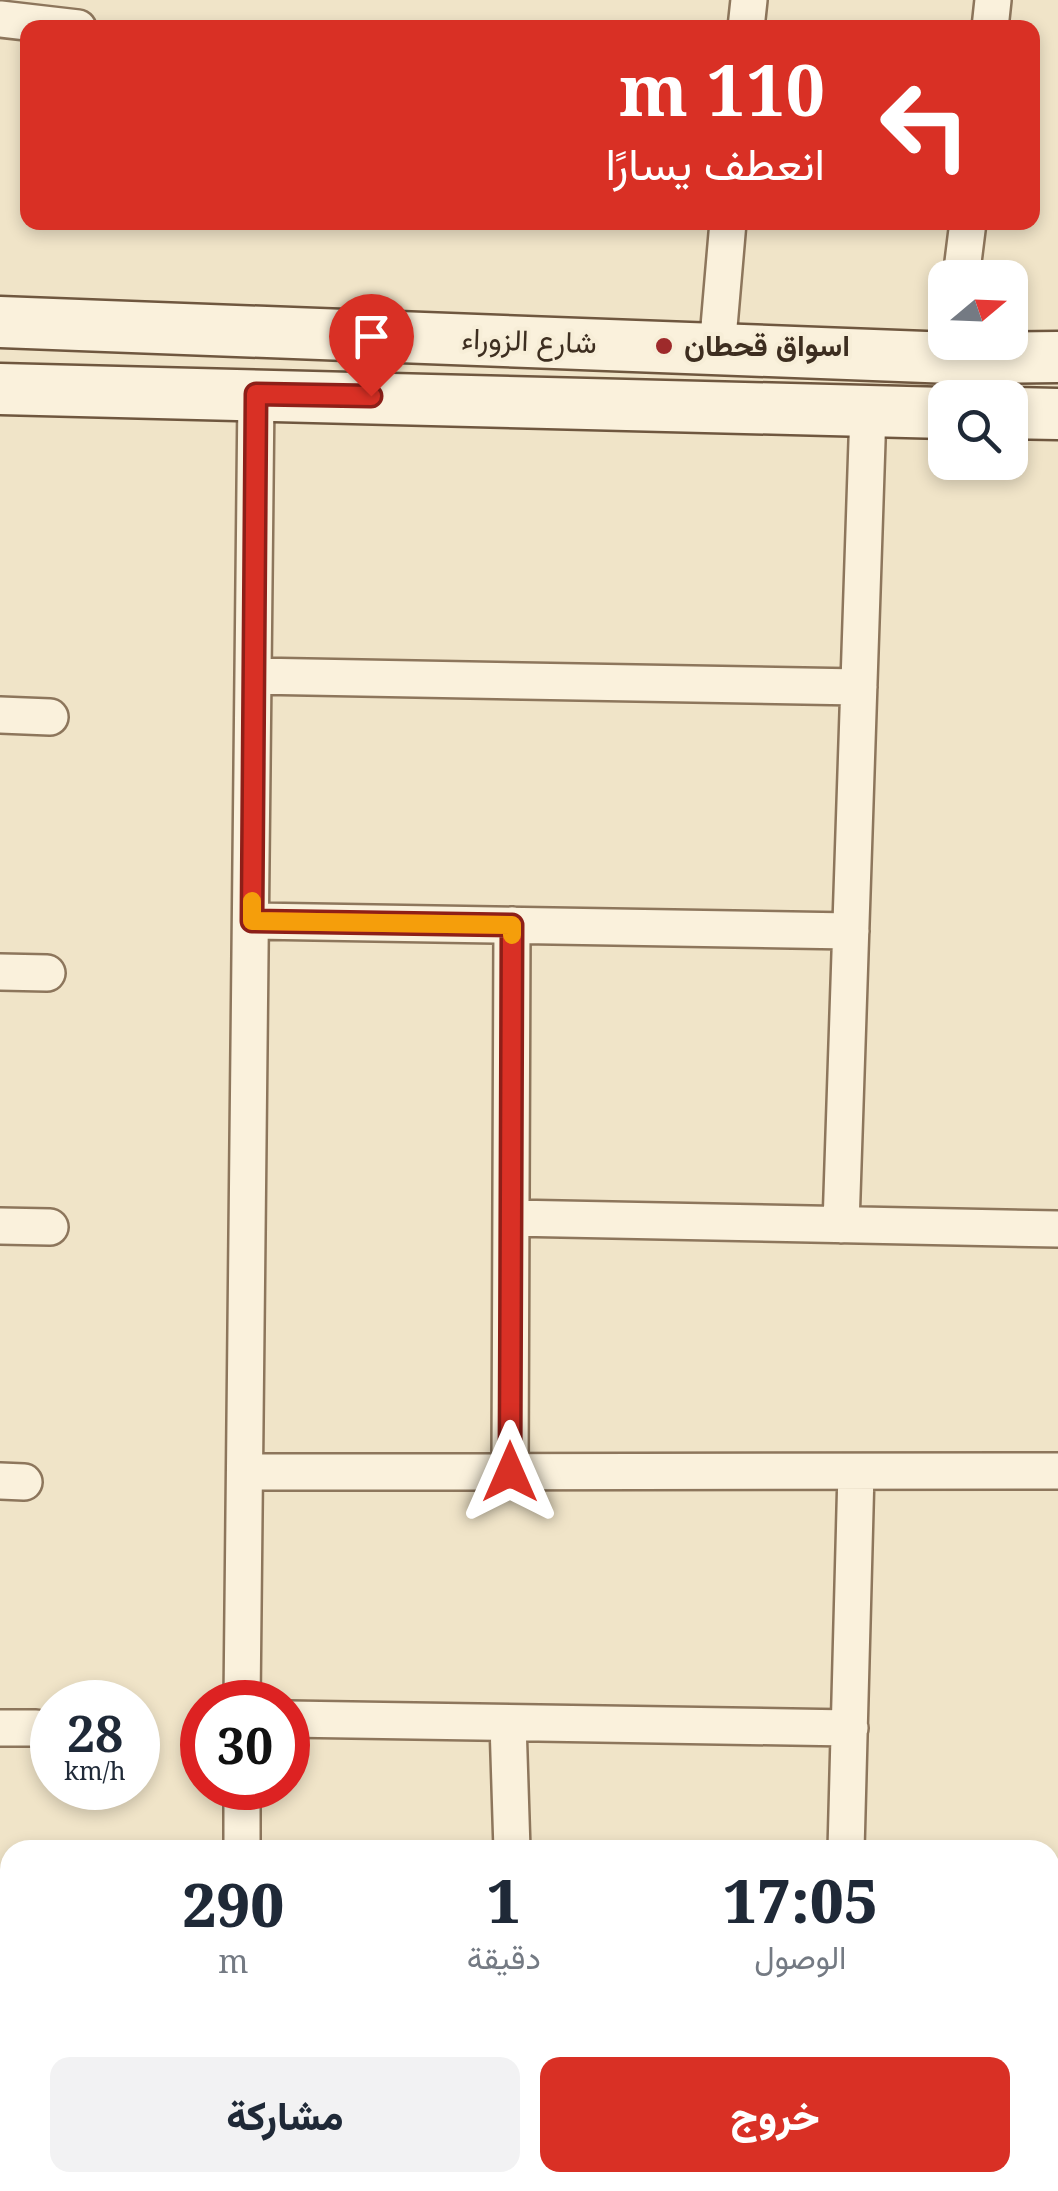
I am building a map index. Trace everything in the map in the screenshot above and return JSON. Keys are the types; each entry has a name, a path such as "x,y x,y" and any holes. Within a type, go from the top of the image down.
{"street":[{"path":"717,350 727,230"},
{"path":"963,260 967,230"},
{"name":"شارع الزوراء","path":"0,322 717,350 928,350"},
{"path":"525,400 528,340"},
{"name":"شارع الزوراء","path":"1028,354 1058,356"},
{"name":"شارع الزوراء","path":"0,389 928,412"},
{"path":"242,1680 256,394"},
{"path":"841,1225 868,412"},
{"path":"1028,414 1058,414"},
{"path":"253,676 859,687"},
{"path":"0,716 50,717"},
{"path":"252,921 851,931"},
{"path":"510,1472 512,925"},
{"path":"0,972 47,973"},
{"path":"510,1218 1058,1229"},
{"path":"0,1226 50,1226"},
{"path":"246,1472 1058,1472"},
{"path":"846,1840 856,1472"},
{"path":"310,1719 850,1728"},
{"path":"508,1722 512,1840"},
{"path":"0,1728 30,1728"},
{"path":"242,1810 242,1840"}],"slow traffic":[{"path":"252,901 252,921 512,925 512,935"}],"place":[{"name":"اسواق قحطان","path":"664,346"}],"route":[{"path":"371,396 256,394 252,921 512,925 510,1472"}]}
